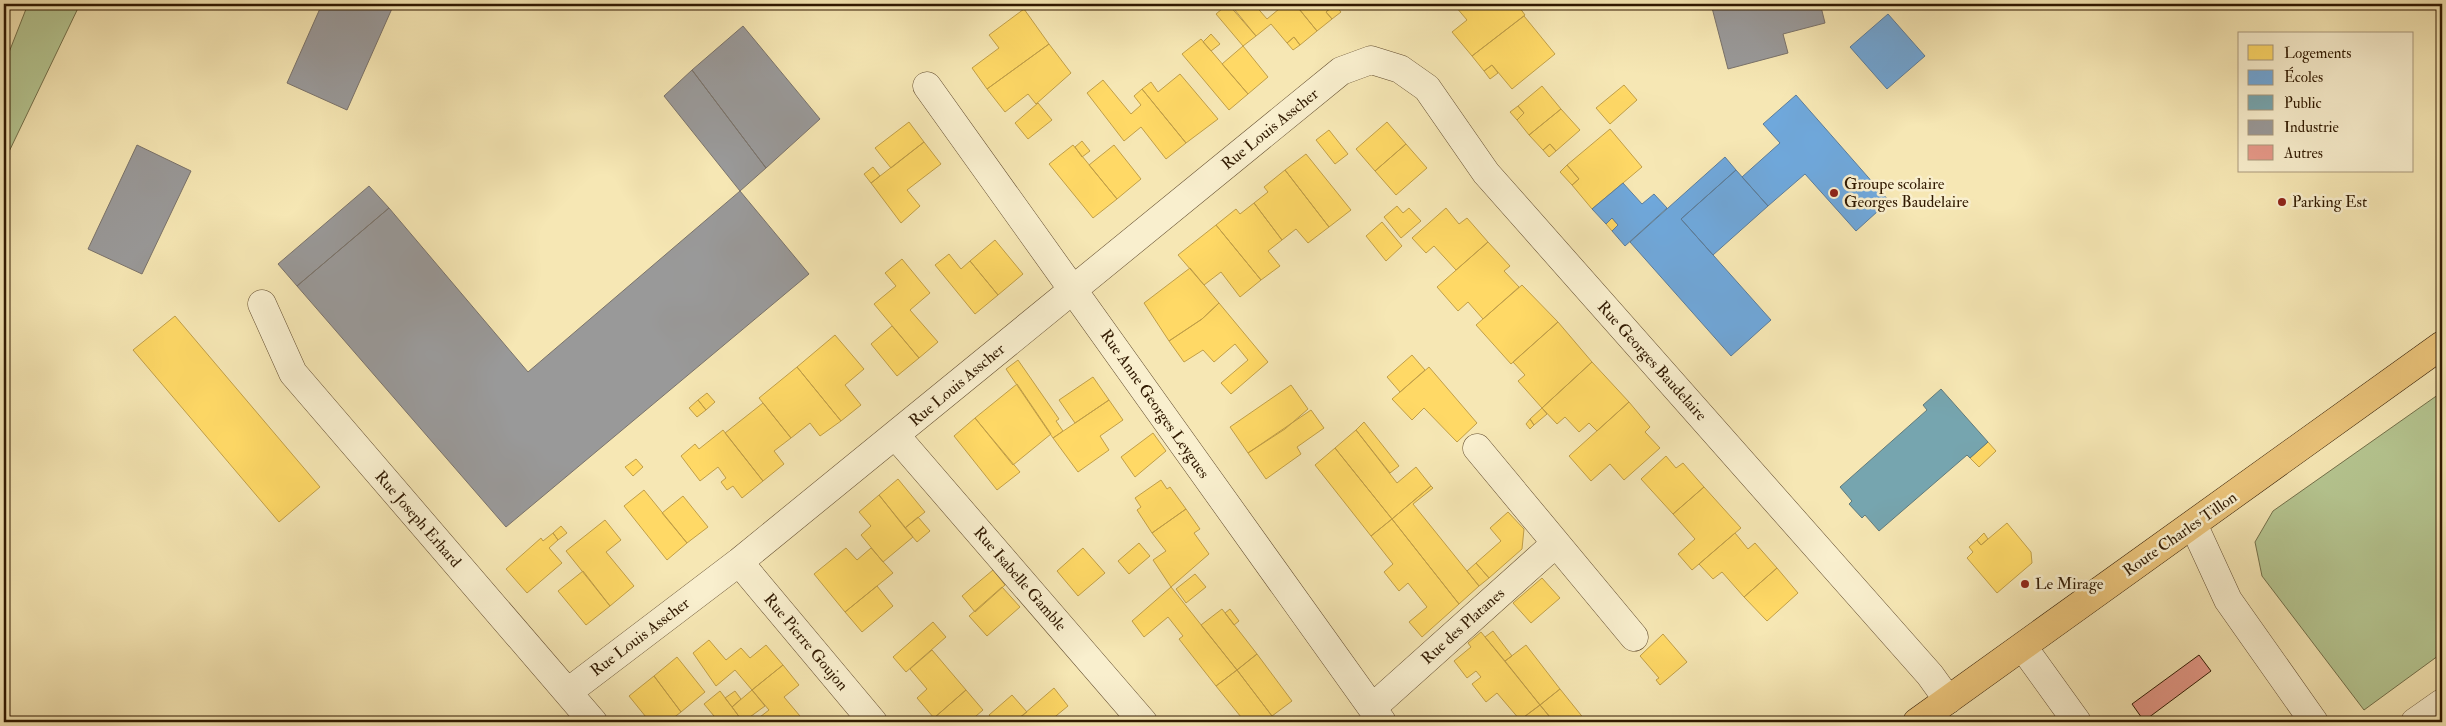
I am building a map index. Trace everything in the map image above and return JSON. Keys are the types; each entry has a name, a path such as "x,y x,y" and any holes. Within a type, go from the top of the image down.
{"main road":[{"name":"Route Charles Tillon","path":"1917,722 2130,568 2194,526 2442,345"}],"street":[{"name":"Rue Georges Baudelaire","path":"1341,71 1371,60 1400,69 1427,88 1486,173 1930,675 1948,700"},
{"name":"Rue Louis Asscher","path":"568,692 739,562 896,436 1073,288 1341,71"},
{"name":"Rue Anne Georges Leygues","path":"927,86 1377,715"},
{"name":"Rue Joseph Erhard","path":"262,304 293,373 593,722"},
{"name":"Rue Isabelle Gamble","path":"896,436 1143,722"},
{"path":"1477,448 1634,637"},
{"path":"2194,526 2228,600 2314,722"},
{"name":"Rue des Platanes","path":"1377,715 1555,544"},
{"name":"Rue Pierre Goujon","path":"739,562 874,722"},
{"path":"2023,647 2077,722"},
{"path":"2415,722 2442,702"}],"green space":[{"path":"28,4 80,4 4,162 4,65"},
{"path":"2442,392 2442,653 2364,710 2262,576 2255,542 2273,511"}],"building: Logements":[{"path":"1228,4 1256,36 1243,46 1216,14"},
{"path":"1230,4 1254,4 1267,19 1285,4 1295,4 1317,31 1300,45 1294,37 1287,43 1271,24 1256,36"},
{"path":"1295,4 1334,4 1326,12 1332,19 1317,31"},
{"path":"1460,4 1517,4 1525,15 1472,56 1452,32 1467,20 1456,7"},
{"path":"1335,5 1341,12 1332,19 1326,12"},
{"path":"1024,9 1049,44 987,89 972,68 999,48 989,35"},
{"path":"1524,16 1555,54 1512,89 1492,65 1484,71 1472,56"},
{"path":"1211,34 1220,44 1211,51 1203,42"},
{"path":"1294,37 1300,45 1293,50 1287,43"},
{"path":"1201,39 1248,94 1229,110 1182,54"},
{"path":"1049,44 1071,73 1036,104 1028,94 1005,112 987,89"},
{"path":"1243,46 1268,77 1248,94 1222,64"},
{"path":"1492,65 1498,73 1490,79 1484,71"},
{"path":"1180,74 1218,119 1186,143 1142,89 1151,82 1158,92"},
{"path":"1103,80 1131,114 1141,105 1134,96 1142,89 1186,143 1166,159 1141,127 1124,141 1087,93"},
{"path":"1624,85 1637,100 1610,124 1596,108"},
{"path":"1542,86 1561,109 1529,135 1517,120 1524,113 1518,106"},
{"path":"1038,103 1052,120 1028,139 1015,123"},
{"path":"1518,106 1524,113 1517,120 1510,112"},
{"path":"1561,109 1580,130 1556,151 1550,144 1543,150 1529,135"},
{"path":"909,122 924,142 891,168 875,148"},
{"path":"1387,122 1406,144 1375,171 1356,149"},
{"path":"1610,129 1642,167 1592,209 1572,185 1579,179 1567,165"},
{"path":"1329,130 1348,154 1335,164 1316,140"},
{"path":"1082,141 1090,151 1082,157 1075,147"},
{"path":"924,142 941,164 907,190 920,206 901,223 871,183"},
{"path":"1406,144 1427,168 1396,195 1375,171"},
{"path":"1550,144 1556,151 1549,157 1543,150"},
{"path":"1073,145 1117,199 1093,218 1049,164"},
{"path":"1114,145 1141,179 1117,199 1089,165"},
{"path":"1306,154 1351,210 1329,227 1285,170"},
{"path":"1567,165 1579,179 1572,185 1560,172"},
{"path":"873,167 880,176 871,183 864,174"},
{"path":"1285,170 1329,227 1308,243 1296,229 1282,240 1254,203 1268,192 1264,187"},
{"path":"1254,203 1282,240 1268,251 1280,266 1261,280 1216,225 1236,209 1240,214"},
{"path":"1397,206 1403,213 1409,208 1421,221 1401,238 1384,217"},
{"path":"1446,208 1459,224 1467,218 1488,242 1456,270 1434,246 1426,253 1412,238"},
{"path":"1612,218 1618,225 1612,231 1606,224"},
{"path":"1382,222 1402,246 1386,261 1366,236"},
{"path":"1216,225 1261,280 1240,297 1221,272 1204,285 1178,255"},
{"path":"995,240 1023,274 998,295 970,261"},
{"path":"1488,242 1510,266 1504,271 1519,287 1483,319 1468,302 1458,311 1437,287"},
{"path":"949,254 961,269 970,261 998,295 975,314 935,265"},
{"path":"902,259 930,293 910,310 938,342 919,358 874,304 896,286 885,273"},
{"path":"1190,268 1219,303 1202,319 1169,341 1144,303"},
{"path":"1522,285 1558,322 1511,364 1476,325"},
{"path":"1219,303 1268,362 1231,394 1221,383 1248,360 1235,344 1214,362 1203,350 1184,362 1169,341 1202,319"},
{"path":"175,316 320,487 279,522 133,350"},
{"path":"1558,322 1592,362 1542,408 1518,381 1525,375 1513,362"},
{"path":"892,326 919,358 897,376 871,344"},
{"path":"835,335 864,369 845,385 861,405 841,421 797,367"},
{"path":"1412,355 1425,370 1400,392 1387,377"},
{"path":"1018,360 1059,419 1056,421 1063,431 1053,438 1006,369"},
{"path":"1592,362 1629,402 1597,431 1589,423 1579,432 1565,417 1557,424 1542,408"},
{"path":"797,367 841,421 820,436 810,423 791,438 759,398"},
{"path":"1429,367 1477,423 1457,442 1424,408 1412,420 1392,399"},
{"path":"1093,377 1109,400 1075,423 1059,400"},
{"path":"1017,384 1051,434 1013,465 975,418"},
{"path":"1291,385 1308,409 1285,429 1248,453 1230,427"},
{"path":"707,393 715,402 706,410 698,400"},
{"path":"698,400 706,410 697,417 689,408"},
{"path":"1109,400 1123,420 1100,436 1109,450 1078,472 1053,438"},
{"path":"1629,402 1650,427 1645,432 1660,448 1624,480 1610,464 1591,481 1569,456"},
{"path":"763,403 791,438 774,451 784,464 763,481 725,433"},
{"path":"1542,408 1547,414 1534,425 1530,419"},
{"path":"1311,410 1324,428 1297,447 1301,454 1266,479 1248,453"},
{"path":"975,418 1020,472 997,490 954,436"},
{"path":"1530,419 1534,425 1530,429 1526,424"},
{"path":"1364,422 1399,466 1390,473 1356,430"},
{"path":"723,430 763,481 742,498 733,486 727,490 721,482 726,478 718,467 700,481 681,456 695,444 699,449"},
{"path":"1356,430 1397,483 1416,467 1431,486 1392,519 1335,448"},
{"path":"1153,433 1166,451 1135,477 1121,457"},
{"path":"1988,442 1996,451 1979,467 1970,458"},
{"path":"1335,448 1392,519 1371,536 1315,465"},
{"path":"1666,456 1676,468 1683,463 1704,487 1673,514 1641,479"},
{"path":"636,459 643,467 633,476 625,467"},
{"path":"898,479 925,512 905,528 879,495"},
{"path":"1161,480 1167,489 1170,487 1186,509 1152,533 1137,510 1141,507 1135,498"},
{"path":"1431,486 1433,488 1413,504 1479,586 1459,604 1392,519"},
{"path":"1704,487 1741,528 1692,570 1678,554 1695,539 1673,514"},
{"path":"644,490 687,543 667,560 624,506"},
{"path":"879,495 913,537 883,562 861,535 871,526 859,512"},
{"path":"683,496 708,527 687,543 662,513"},
{"path":"1186,509 1200,529 1194,533 1209,554 1171,587 1153,560 1166,551 1152,533"},
{"path":"1508,512 1524,529 1522,549 1489,578 1476,563 1501,541 1490,528"},
{"path":"918,517 930,531 917,542 905,528"},
{"path":"1392,519 1459,604 1422,637 1409,622 1427,607 1408,583 1399,591 1384,572 1393,564 1371,536"},
{"path":"605,520 621,540 606,552 634,586 610,606 566,551"},
{"path":"2007,523 2031,552 2032,563 1997,593 1967,558 1973,552 1969,547 1977,540 1981,545"},
{"path":"561,526 567,533 558,540 553,533"},
{"path":"553,533 558,540 549,548 562,563 527,593 506,569 541,538 543,541"},
{"path":"1735,533 1748,549 1755,543 1777,568 1744,597 1722,572 1713,579 1699,564"},
{"path":"1984,533 1988,539 1981,545 1977,540"},
{"path":"1139,543 1150,556 1129,574 1118,561"},
{"path":"846,548 857,560 871,548 893,573 845,612 814,574"},
{"path":"1083,548 1105,573 1078,596 1057,571"},
{"path":"1476,563 1489,578 1479,586 1467,571"},
{"path":"1777,568 1798,593 1767,621 1744,597"},
{"path":"993,570 1005,585 975,612 962,596"},
{"path":"583,571 610,606 586,625 558,591"},
{"path":"1195,574 1206,587 1186,603 1176,589"},
{"path":"1542,578 1560,598 1531,623 1513,603"},
{"path":"877,586 893,606 862,632 845,612"},
{"path":"1002,587 1020,607 987,636 969,616"},
{"path":"1171,587 1237,670 1216,686 1179,639 1183,636 1168,617 1144,637 1132,621"},
{"path":"1222,609 1257,654 1237,670 1201,625"},
{"path":"1230,609 1239,621 1234,625 1225,613"},
{"path":"933,622 946,637 906,672 893,657"},
{"path":"1493,631 1512,656 1505,661 1485,637"},
{"path":"1481,632 1540,705 1520,720 1497,693 1486,702 1472,684 1481,677 1476,671 1467,678 1454,661 1471,647 1468,643"},
{"path":"1663,634 1687,662 1660,685 1656,680 1659,678 1640,656"},
{"path":"709,640 726,660 741,648 750,658 766,645 783,665 752,690 735,670 716,686 693,653"},
{"path":"1526,645 1560,689 1540,705 1505,661"},
{"path":"932,650 966,690 934,718 917,698 927,689 910,669"},
{"path":"1257,654 1292,701 1272,716 1237,670"},
{"path":"677,657 705,692 681,712 654,676"},
{"path":"783,665 799,685 784,697 805,722 764,722 760,717 769,710 752,690"},
{"path":"1237,670 1277,722 1245,722 1216,686"},
{"path":"654,676 681,712 668,722 650,722 629,696"},
{"path":"1054,688 1068,706 1051,720 1054,722 1019,722 1017,720"},
{"path":"1560,689 1585,720 1590,717 1604,719 1607,722 1554,722 1540,705"},
{"path":"752,690 765,706 743,722 732,707"},
{"path":"966,690 983,710 969,722 938,722 934,718"},
{"path":"720,691 743,722 719,722 704,704"},
{"path":"735,691 741,699 732,707 725,698"},
{"path":"1012,695 1027,712 1014,722 995,722 989,715"},
{"path":"1540,705 1554,722 1521,722 1520,720"}],"building: Écoles":[{"path":"1888,14 1925,56 1887,89 1850,47"},
{"path":"1796,95 1889,201 1856,231 1805,174 1768,206 1742,177 1780,143 1763,124"},
{"path":"1725,157 1736,170 1681,219 1771,320 1731,356 1630,242"},
{"path":"1736,170 1768,206 1713,255 1681,219"},
{"path":"1623,183 1642,204 1654,194 1667,208 1625,246 1612,231 1618,225 1612,218 1606,224 1592,209"}],"building: Public":[{"path":"1941,389 1988,442 1970,458 1967,455 1879,531 1865,515 1862,518 1849,504 1852,501 1840,487 1927,410 1923,405"}],"building: Industrie":[{"path":"322,4 394,4 347,110 287,83"},
{"path":"1711,4 1833,4 1821,7 1825,23 1783,34 1788,53 1728,69"},
{"path":"743,26 820,119 766,168 692,70"},
{"path":"692,70 766,168 740,191 664,96"},
{"path":"137,145 191,171 142,274 88,249"},
{"path":"369,186 389,208 297,286 278,264"},
{"path":"740,191 809,274 506,527 297,286 389,208 528,372"}],"building: Autres":[{"path":"2199,655 2211,671 2144,721 2132,704"}],"place":[{"name":"Groupe scolaire Georges Baudelaire","path":"1834,193"},
{"name":"Parking Est","path":"2282,202"},
{"name":"Le Mirage","path":"2025,584"}]}
